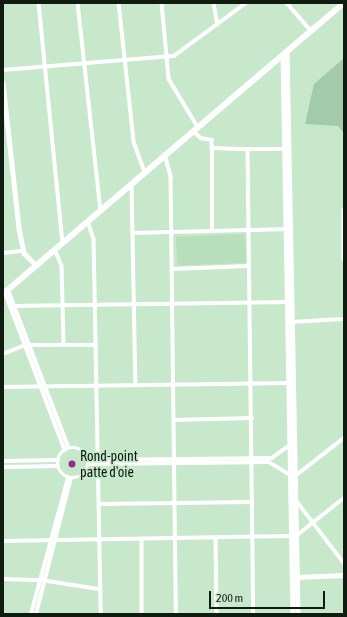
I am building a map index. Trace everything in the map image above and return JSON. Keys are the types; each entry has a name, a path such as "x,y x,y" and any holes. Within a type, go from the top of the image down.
{"highway":[{"path":"5,292 165,154 344,3"}],"street":[{"path":"39,3 63,243"},
{"path":"78,3 101,210"},
{"path":"119,3 134,142 145,172"},
{"path":"162,3 167,58 173,90 201,138 212,140 212,231"},
{"path":"214,3 218,26"},
{"path":"3,70 125,59 167,58 181,53 246,3"},
{"path":"287,3 311,31"},
{"path":"285,52 288,149 292,476 296,499 294,536"},
{"path":"3,82 23,251 36,265"},
{"path":"212,148 288,149"},
{"path":"248,148 254,614"},
{"path":"165,154 171,177 176,614"},
{"path":"132,183 135,233 136,384"},
{"path":"344,210 344,259"},
{"path":"88,221 94,239 101,614"},
{"path":"135,233 289,229"},
{"path":"55,249 62,266 64,345"},
{"path":"3,253 23,251"},
{"path":"172,269 249,266"},
{"path":"5,292 27,345 40,385 67,449"},
{"path":"12,306 289,302"},
{"path":"289,302 292,322 291,444 295,577 298,614"},
{"path":"292,322 344,319"},
{"path":"3,354 27,345 96,345"},
{"path":"27,345 45,385 67,449"},
{"path":"3,387 40,385 291,383"},
{"path":"174,420 252,418"},
{"path":"292,476 344,438"},
{"path":"88,462 175,461 252,457 272,458 291,444"},
{"path":"67,449 58,460 58,466 70,478"},
{"path":"67,449 83,452 88,462 84,473 70,478"},
{"path":"3,461 58,460"},
{"path":"175,461 275,463 292,476"},
{"path":"3,467 58,466"},
{"path":"36,614 43,580 70,478"},
{"path":"3,541 54,539 142,540 294,536 344,498"},
{"path":"296,499 344,563"},
{"path":"99,504 252,502"},
{"path":"216,538 218,614"},
{"path":"142,540 142,614"},
{"path":"340,558 344,555"},
{"path":"295,577 344,575"},
{"path":"293,614 295,577"},
{"path":"3,579 43,580 100,589"},
{"path":"31,614 43,580"}],"shaded area":[{"path":"344,58 344,133 338,126 305,124 314,84"},
{"path":"245,234 246,263 177,265 176,236"}],"place":[{"name":"Rond-point patte d'oie","path":"72,464"}]}
